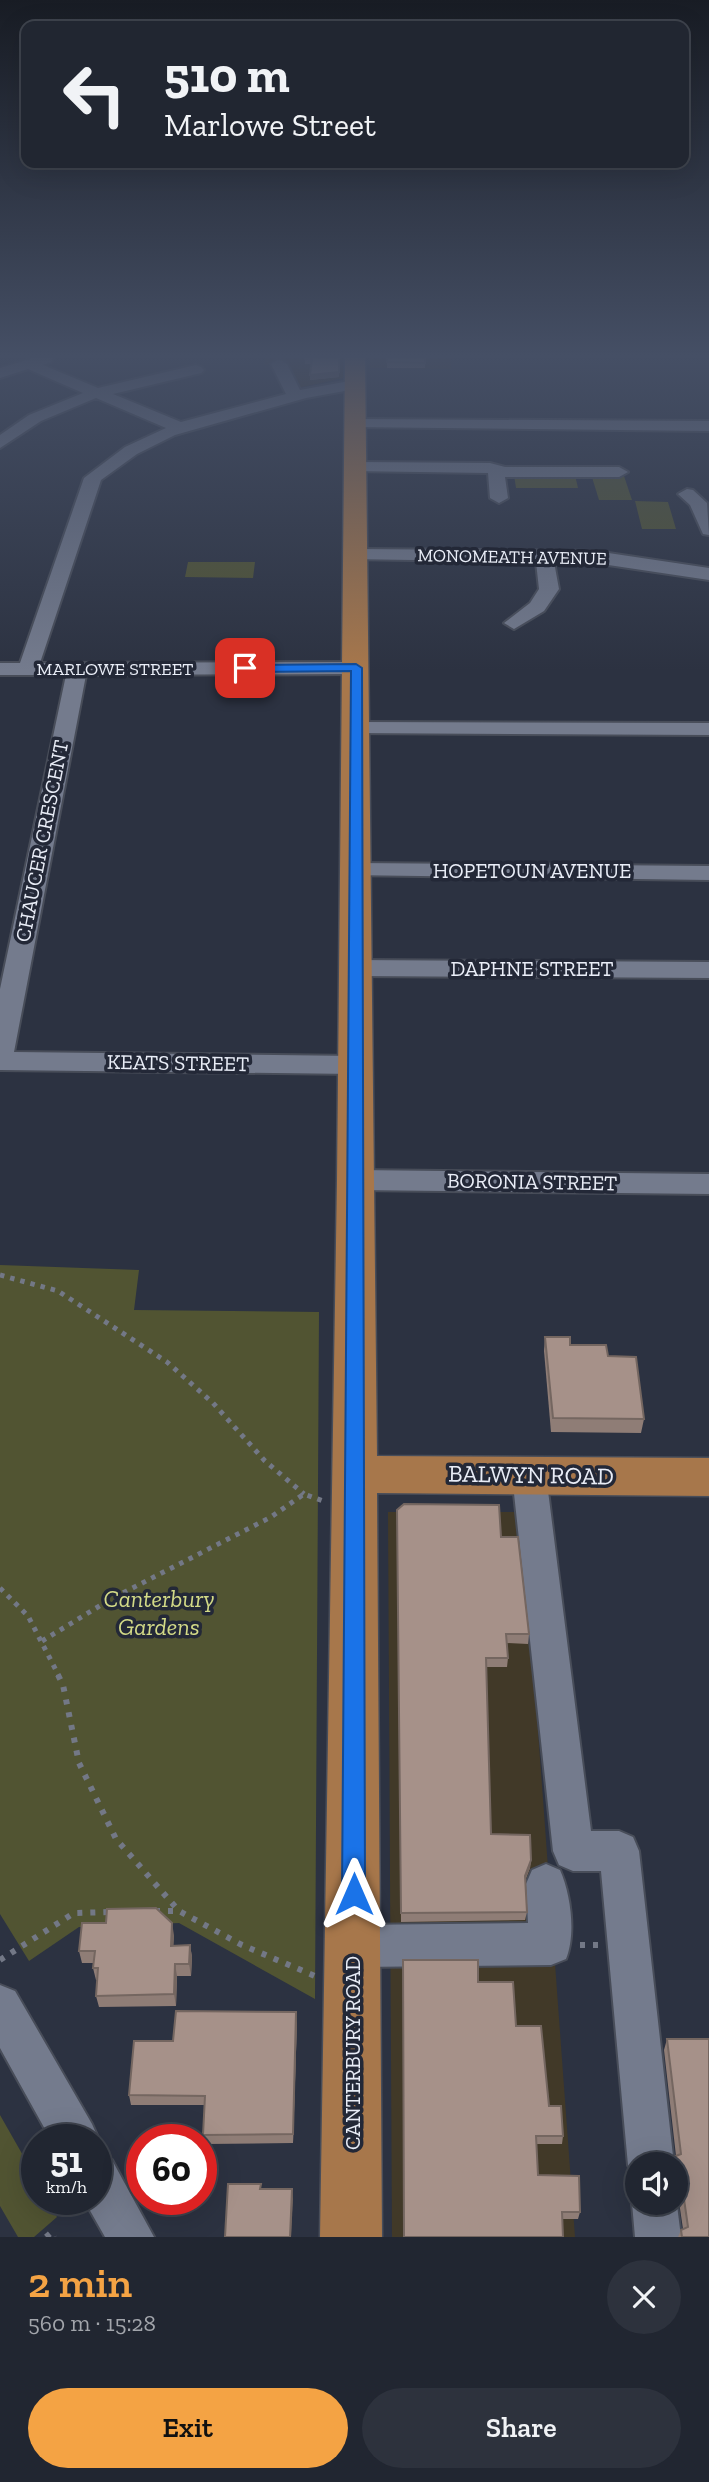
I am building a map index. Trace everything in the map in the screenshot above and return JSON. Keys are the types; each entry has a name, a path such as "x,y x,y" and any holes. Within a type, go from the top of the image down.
{"main road":[{"name":"CANTERBURY ROAD","path":"351,2237 354,1969 356,462"},
{"name":"BALWYN ROAD","path":"354,1493 529,1475 709,1477"}],"street":[{"path":"28,669 93,478 110,462"},
{"path":"356,467 496,469 505,472 619,472"},
{"path":"496,469 499,498"},
{"path":"687,494 698,503 709,530"},
{"path":"700,572 709,553"},
{"name":"MONOMEATH AVENUE","path":"356,555 595,556 700,572"},
{"path":"514,623 537,607 549,589 544,556"},
{"name":"MARLOWE STREET","path":"0,669 356,668"},
{"name":"CHAUCER CRESCENT","path":"0,1053 4,1006 77,670"},
{"path":"357,728 709,729"},
{"name":"HOPETOUN AVENUE","path":"356,870 709,873"},
{"name":"DAPHNE STREET","path":"355,968 709,970"},
{"name":"KEATS STREET","path":"0,1061 356,1065"},
{"name":"BORONIA STREET","path":"356,1180 709,1184"},
{"path":"529,1475 573,1850 619,1851 650,2152"},
{"path":"354,1969 551,1944 546,1884"},
{"path":"0,2006 67,2124"},
{"path":"112,2204 131,2237"},
{"path":"656,2215 658,2237"}],"path":[{"path":"0,1275 58,1291 167,1362 213,1403 265,1461 304,1494"},
{"path":"42,1641 111,1599 271,1517 304,1494 354,1493"},
{"path":"0,1588 28,1616 63,1685 79,1763 116,1839 179,1911 242,1945 354,1969"},
{"path":"152,1912 179,1911"},
{"path":"0,1960 74,1913 126,1912"},
{"path":"551,1944 628,1945"},
{"path":"46,2237 51,2232 54,2237"}],"shaded area":[{"path":"388,1512 522,1512 575,2237 392,2237"}],"green space":[{"path":"623,473 632,500 599,500 591,474"},
{"path":"514,475 575,475 578,488 516,488"},
{"path":"635,501 668,502 676,529 642,529"},
{"path":"188,562 255,562 253,578 185,577"},
{"name":"Canterbury Gardens","path":"0,1265 139,1270 134,1310 319,1312 315,1999 179,1923 79,1927 29,1961 0,1914"},
{"path":"0,2115 21,2152 21,2215 57,2217 34,2237 18,2237 0,2206"}],"building":[{"path":"545,1337 570,1337 570,1345 606,1345 608,1356 636,1357 644,1419 553,1418"},
{"path":"404,1504 499,1505 501,1537 518,1537 529,1634 506,1634 508,1658 486,1658 491,1834 530,1835 531,1860 525,1876 527,1912 401,1913 397,1510"},
{"path":"156,1908 172,1923 171,1946 190,1945 189,1964 175,1964 174,1994 96,1996 98,1968 93,1968 95,1951 79,1951 82,1923 106,1923 107,1909"},
{"path":"403,1960 478,1960 478,1982 513,1982 516,2026 541,2026 549,2106 561,2106 563,2136 536,2136 538,2175 579,2176 580,2212 562,2212 563,2237 404,2237"},
{"path":"176,2011 296,2012 293,2134 217,2135 217,2124 204,2124 205,2096 129,2095 134,2041 173,2041"},
{"path":"667,2039 709,2039 709,2237 682,2237 681,2230 688,2227 688,2152 681,2152"},
{"path":"228,2184 261,2184 260,2189 292,2189 290,2237 225,2237"}],"route":[{"path":"245,668 356,668 354,1894"}]}
